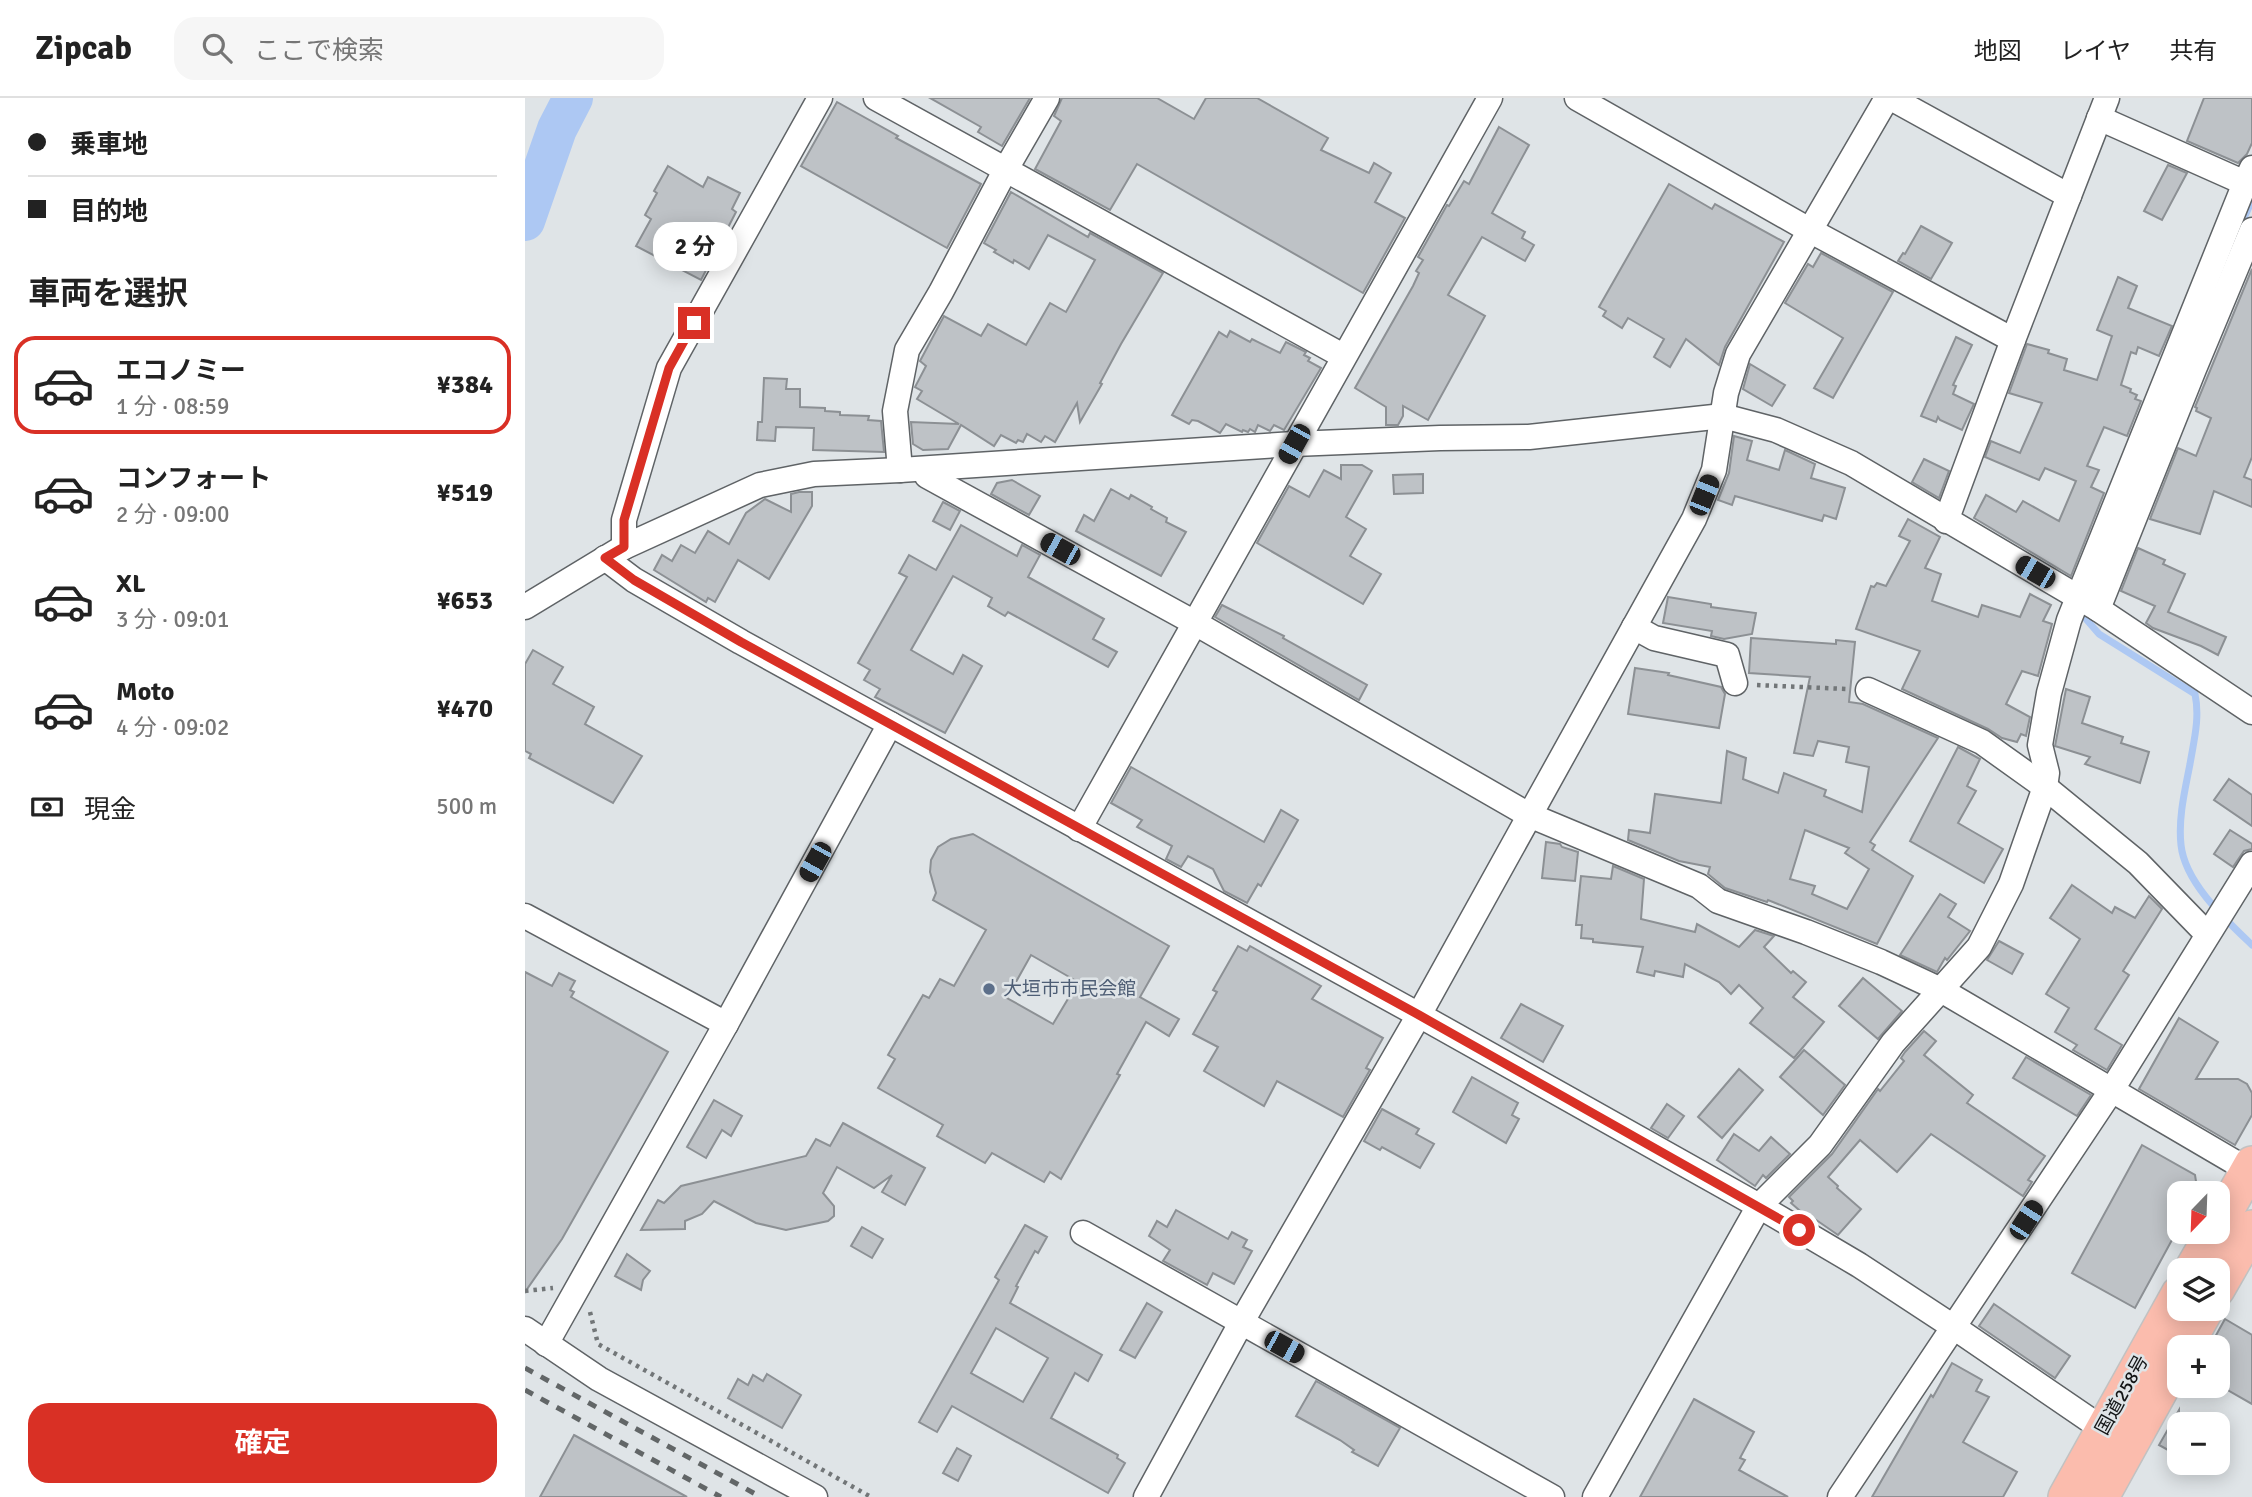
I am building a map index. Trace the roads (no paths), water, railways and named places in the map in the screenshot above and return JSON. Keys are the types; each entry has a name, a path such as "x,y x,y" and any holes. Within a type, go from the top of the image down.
{"highway":[{"path":"2230,1203 2250,1167"},
{"path":"2230,1266 2252,1228"},
{"name":"国道258号","path":"2101,1497 2115,1438 2167,1321"},
{"name":"国道258号","path":"2066,1497 2167,1371"}],"street":[{"path":"820,98 669,368 615,552 634,580 1759,1206 1859,1265 2115,1438"},
{"path":"876,98 1343,356"},
{"path":"900,470 895,411 907,350 1047,98"},
{"path":"1079,829 1490,98"},
{"path":"1577,98 2013,340"},
{"path":"1146,1497 1241,1323 1419,1015 1694,519 1714,470 1726,393 1738,354 1889,98 2069,196"},
{"path":"1947,521 2013,340 2103,108 2250,179 2088,603"},
{"path":"1595,1497 1759,1206 1820,1144 1893,1043 1979,947 2011,884 2045,787 2046,773 2040,745 2049,693 2069,620 2088,603 2194,369 2252,230"},
{"path":"525,607 615,552 760,485 814,474 1294,444 1529,437 1723,416 1776,430 1851,463 2088,603 2252,712"},
{"path":"925,469 927,476 1195,623 1529,815 1699,886 1718,901 1819,937 1941,990 2111,1091 2250,1167"},
{"path":"1634,627 1654,638 1727,655 1735,683"},
{"path":"1868,690 1982,742 2045,787 2138,863 2207,934"},
{"path":"546,1344 726,1024 890,724"},
{"path":"1840,1497 2111,1091 2252,864"},
{"path":"525,916 726,1024"},
{"path":"1083,1233 1552,1497"},
{"path":"525,1328 599,1379 815,1497"}],"waterway":[{"path":"525,221 557,129 573,98"},
{"path":"2238,232 2252,200"},
{"path":"2089,607 2086,619 2099,634 2195,694 2196,729 2180,825 2184,859 2208,900 2252,945"}],"railway":[{"path":"525,1368 761,1497"},
{"path":"525,1390 721,1497"}],"place":[{"name":"大垣市市民会館","path":"989,989"}]}
